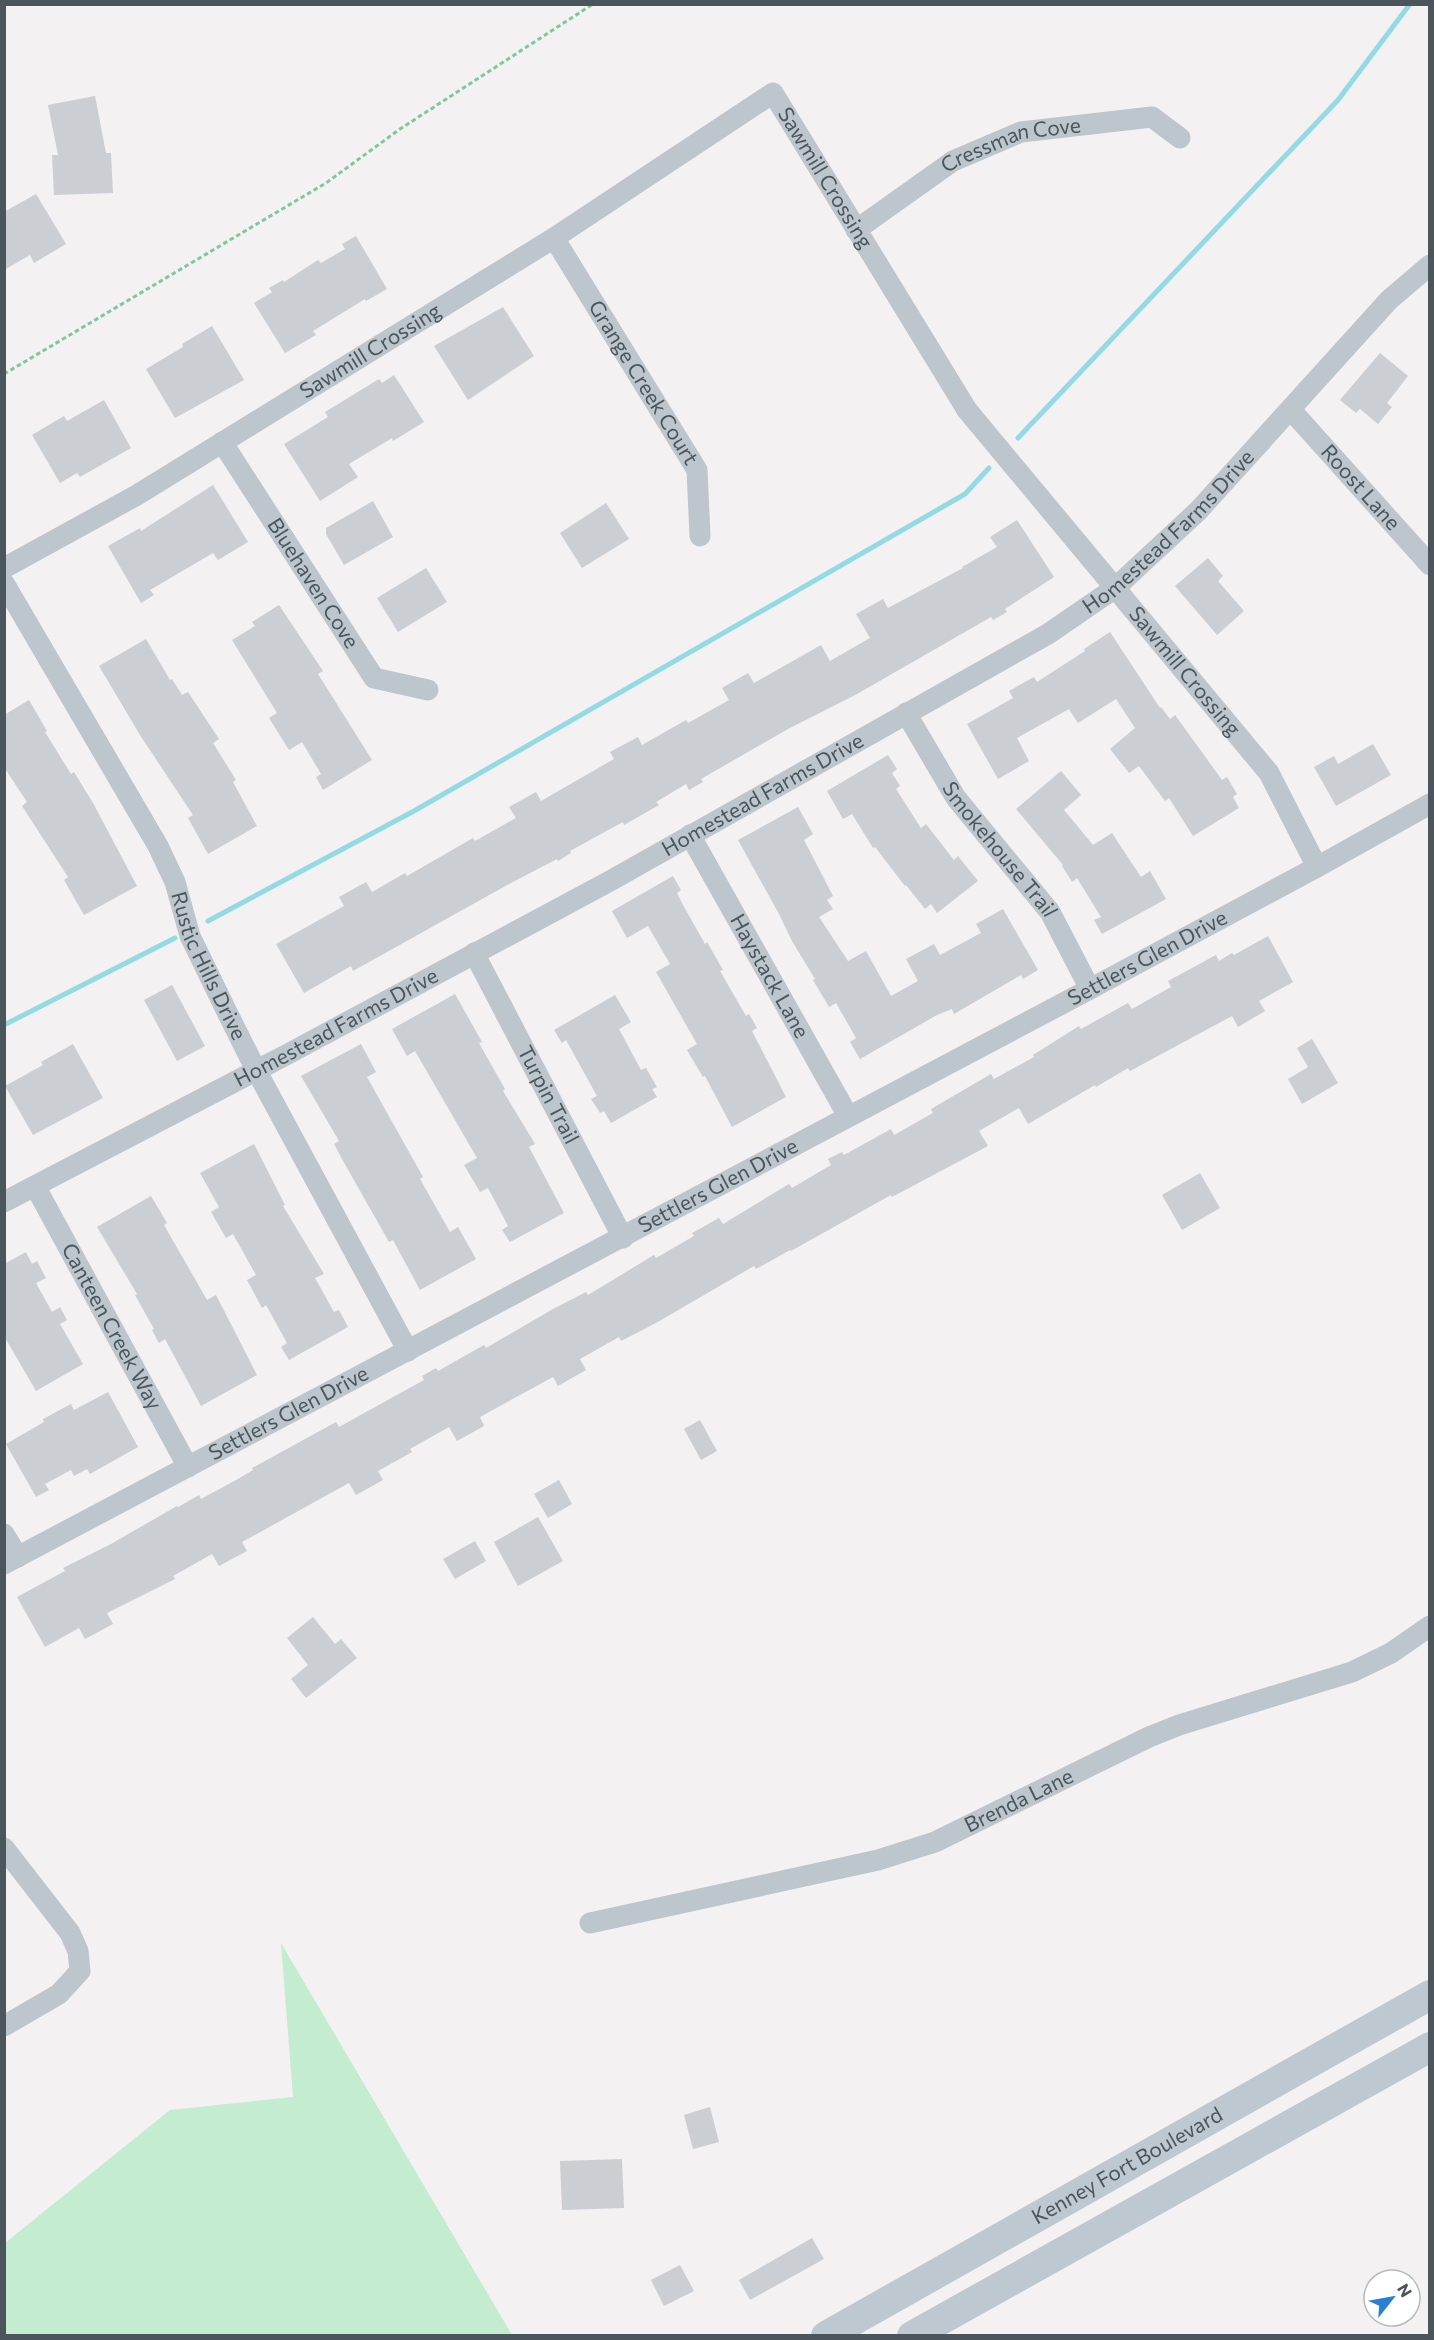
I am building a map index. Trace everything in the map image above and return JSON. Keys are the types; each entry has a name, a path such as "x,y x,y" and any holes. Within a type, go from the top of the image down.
{"main road":[{"name":"Kenney Fort Boulevard","path":"826,2336 1430,1995"},
{"name":"Kenney Fort Boulevard","path":"912,2336 1430,2047"}],"street":[{"name":"Sawmill Crossing","path":"4,568 137,495 554,238 773,93 967,410 1269,773 1317,867"},
{"name":"Cressman Cove","path":"856,230 953,161 1020,132 1152,117 1180,138"},
{"name":"Grange Creek Court","path":"554,238 697,470 700,536"},
{"name":"Homestead Farms Drive","path":"4,1202 474,953 1048,634 1115,588 1198,511 1389,300 1430,265"},
{"name":"Roost Lane","path":"1291,410 1430,564"},
{"name":"Bluehaven Cove","path":"222,442 374,678 428,690"},
{"name":"Rustic Hills Drive","path":"4,583 158,846 175,882 190,936 256,1070 408,1351"},
{"name":"Smokehouse Trail","path":"906,713 956,798 1050,912 1090,989"},
{"name":"Settlers Glen Drive","path":"11,1561 1090,989 1430,804"},
{"name":"Haystack Lane","path":"690,835 848,1116"},
{"name":"Turpin Trail","path":"474,953 623,1238"},
{"name":"Canteen Creek Way","path":"35,1186 188,1467"},
{"path":"4,1534 11,1561"},
{"name":"Brenda Lane","path":"590,1923 907,1852 935,1842 1149,1737 1179,1725 1352,1672 1385,1657 1430,1626"},
{"path":"4,1848 70,1933 78,1951 80,1971 59,1994 4,2026"}],"path":[{"path":"4,374 326,183 400,129 593,4"}],"green space":[{"path":"281,1943 512,2335 5,2335 5,2243 170,2110 293,2097"}],"building":[{"path":"95,96 106,153 111,153 113,193 54,195 52,155 58,155 48,105"},
{"path":"36,194 66,244 34,263 30,255 4,270 4,212"},
{"path":"356,236 387,289 366,301 365,299 313,331 316,335 285,353 254,303 272,292 269,288 283,280 284,282 318,260 321,263 345,249 342,244"},
{"path":"503,307 534,356 468,400 434,346"},
{"path":"212,326 244,380 175,418 146,369"},
{"path":"1380,353 1408,376 1387,403 1392,407 1378,424 1360,409 1356,413 1340,400"},
{"path":"394,375 424,422 349,464 358,477 320,501 284,444 328,417 325,412 379,379 382,383"},
{"path":"104,400 131,448 80,477 77,473 60,483 32,435 64,416 67,421"},
{"path":"213,485 248,542 218,560 213,553 150,590 154,595 141,603 108,546 140,528 141,531"},
{"path":"373,501 393,537 344,565 326,534 326,528"},
{"path":"606,503 629,539 582,568 560,533"},
{"path":"1017,520 1054,577 1005,609 1007,612 993,620 991,617 857,694 788,729 701,779 703,782 689,790 686,784 656,802 659,805 570,851 571,853 558,861 557,859 509,884 353,971 351,966 304,993 276,944 344,906 339,897 366,882 372,892 405,873 407,876 473,838 475,841 516,818 509,807 536,792 541,801 614,759 610,752 638,737 642,745 686,720 688,723 729,700 722,688 748,673 754,683 821,645 830,661 870,638 856,614 883,599 888,608 963,568 997,547 990,537"},
{"path":"1208,558 1223,576 1218,581 1244,611 1217,635 1175,586"},
{"path":"426,568 447,602 398,632 377,598"},
{"path":"279,605 323,671 318,674 372,760 323,790 316,777 321,774 302,742 289,750 269,718 277,713 232,640 255,626 252,622"},
{"path":"1110,632 1160,708 1170,719 1175,715 1222,780 1227,777 1237,794 1233,797 1239,808 1193,836 1169,798 1165,801 1139,766 1129,773 1110,749 1135,728 1116,699 1078,723 1069,709 1017,738 1029,761 998,779 967,724 1013,698 1009,691 1034,677 1037,682"},
{"path":"146,639 170,680 172,679 182,695 188,692 219,739 213,743 236,780 233,782 257,826 208,854 188,818 193,815 140,735 99,666"},
{"path":"29,700 47,731 45,732 71,774 74,772 93,803 137,886 84,915 64,880 68,877 22,806 27,802 4,767 4,715"},
{"path":"1373,744 1391,775 1336,806 1314,767 1334,756 1338,764"},
{"path":"888,755 897,769 892,773 900,786 896,789 921,828 926,824 954,860 958,856 978,881 937,913 931,904 925,909 905,886 875,847 873,848 852,814 843,819 827,791"},
{"path":"1061,771 1081,795 1064,810 1093,845 1112,833 1141,877 1150,871 1166,899 1102,934 1094,920 1101,917 1077,878 1072,882 1063,865 1016,809"},
{"path":"798,807 813,834 804,840 833,896 827,900 833,909 819,917 848,961 866,951 891,996 918,981 906,959 934,944 940,955 981,933 976,924 1003,909 1038,970 1023,979 1021,975 954,1014 952,1009 937,1015 860,1059 850,1042 856,1038 836,1003 829,1007 738,840"},
{"path":"673,876 681,890 677,893 683,905 723,970 720,971 746,1016 749,1014 757,1028 752,1031 786,1097 732,1127 705,1076 703,1077 687,1050 697,1044 656,972 670,964 648,926 627,938 612,911"},
{"path":"1268,936 1293,982 1259,1001 1265,1011 1238,1027 1232,1016 1130,1071 1128,1068 1096,1087 1095,1085 1028,1124 1019,1108 979,1131 988,1146 892,1197 891,1195 756,1269 754,1266 656,1323 621,1341 619,1337 580,1359 586,1370 558,1386 553,1377 480,1417 484,1426 457,1441 449,1427 410,1449 412,1452 378,1471 383,1480 356,1495 349,1483 242,1542 247,1551 219,1566 212,1554 173,1576 175,1579 107,1613 113,1624 85,1639 79,1628 45,1647 17,1597 65,1571 63,1568 199,1495 201,1499 336,1422 339,1427 424,1380 422,1376 436,1368 438,1371 484,1345 486,1348 553,1309 586,1292 588,1295 654,1255 656,1258 694,1236 692,1233 719,1218 723,1224 789,1184 792,1188 831,1165 828,1159 842,1152 844,1155 891,1129 894,1135 933,1113 931,1109 991,1074 994,1079 1034,1057 1033,1055 1079,1026 1081,1029 1128,1003 1132,1009 1171,987 1168,981 1216,955 1219,961"},
{"path":"172,985 205,1046 177,1061 144,1000"},
{"path":"455,994 482,1042 479,1043 505,1089 503,1091 535,1144 529,1147 564,1213 510,1242 502,1230 508,1226 488,1188 480,1192 464,1165 477,1158 415,1051 407,1056 392,1029"},
{"path":"615,995 631,1022 619,1029 641,1070 646,1068 657,1087 652,1089 657,1097 611,1123 604,1111 600,1113 591,1099 597,1096 566,1040 562,1043 554,1030"},
{"path":"1312,1039 1338,1083 1302,1104 1288,1079 1308,1067 1297,1048"},
{"path":"73,1044 103,1098 33,1135 5,1086 43,1065 41,1062"},
{"path":"361,1044 376,1072 367,1077 423,1177 420,1179 450,1232 458,1227 476,1259 420,1290 393,1240 389,1242 342,1159 334,1144 339,1141 301,1076"},
{"path":"254,1144 285,1205 283,1206 324,1274 315,1278 334,1312 339,1310 348,1327 289,1360 281,1347 287,1343 266,1305 262,1308 247,1280 256,1275 233,1234 226,1238 211,1212 219,1207 200,1173"},
{"path":"1200,1173 1220,1208 1182,1230 1162,1195"},
{"path":"151,1196 167,1223 164,1225 207,1300 216,1295 257,1375 201,1406 165,1339 159,1343 135,1295 137,1294 97,1227"},
{"path":"26,1252 32,1264 37,1261 46,1278 36,1283 52,1312 60,1307 67,1320 60,1324 83,1364 36,1391 4,1336 4,1264"},
{"path":"108,1392 138,1447 90,1474 87,1469 74,1476 71,1470 45,1484 49,1490 36,1497 6,1444 44,1422 43,1419 71,1404 74,1410"},
{"path":"700,1420 717,1451 701,1460 684,1429"},
{"path":"559,1480 572,1504 548,1518 534,1494"},
{"path":"538,1517 563,1561 518,1586 494,1542"},
{"path":"475,1541 486,1561 455,1579 443,1559"},
{"path":"313,1617 335,1644 341,1639 357,1658 306,1698 291,1679 308,1665 287,1638"},
{"path":"710,2107 719,2142 693,2149 684,2115"},
{"path":"622,2159 624,2208 562,2210 560,2161"},
{"path":"812,2238 824,2259 750,2300 739,2280"},
{"path":"680,2265 694,2291 664,2306 651,2280"}],"waterway":[{"path":"1018,438 1338,100 1410,4"},
{"path":"208,921 414,811 965,494 989,468"},
{"path":"4,1025 175,938"}]}
